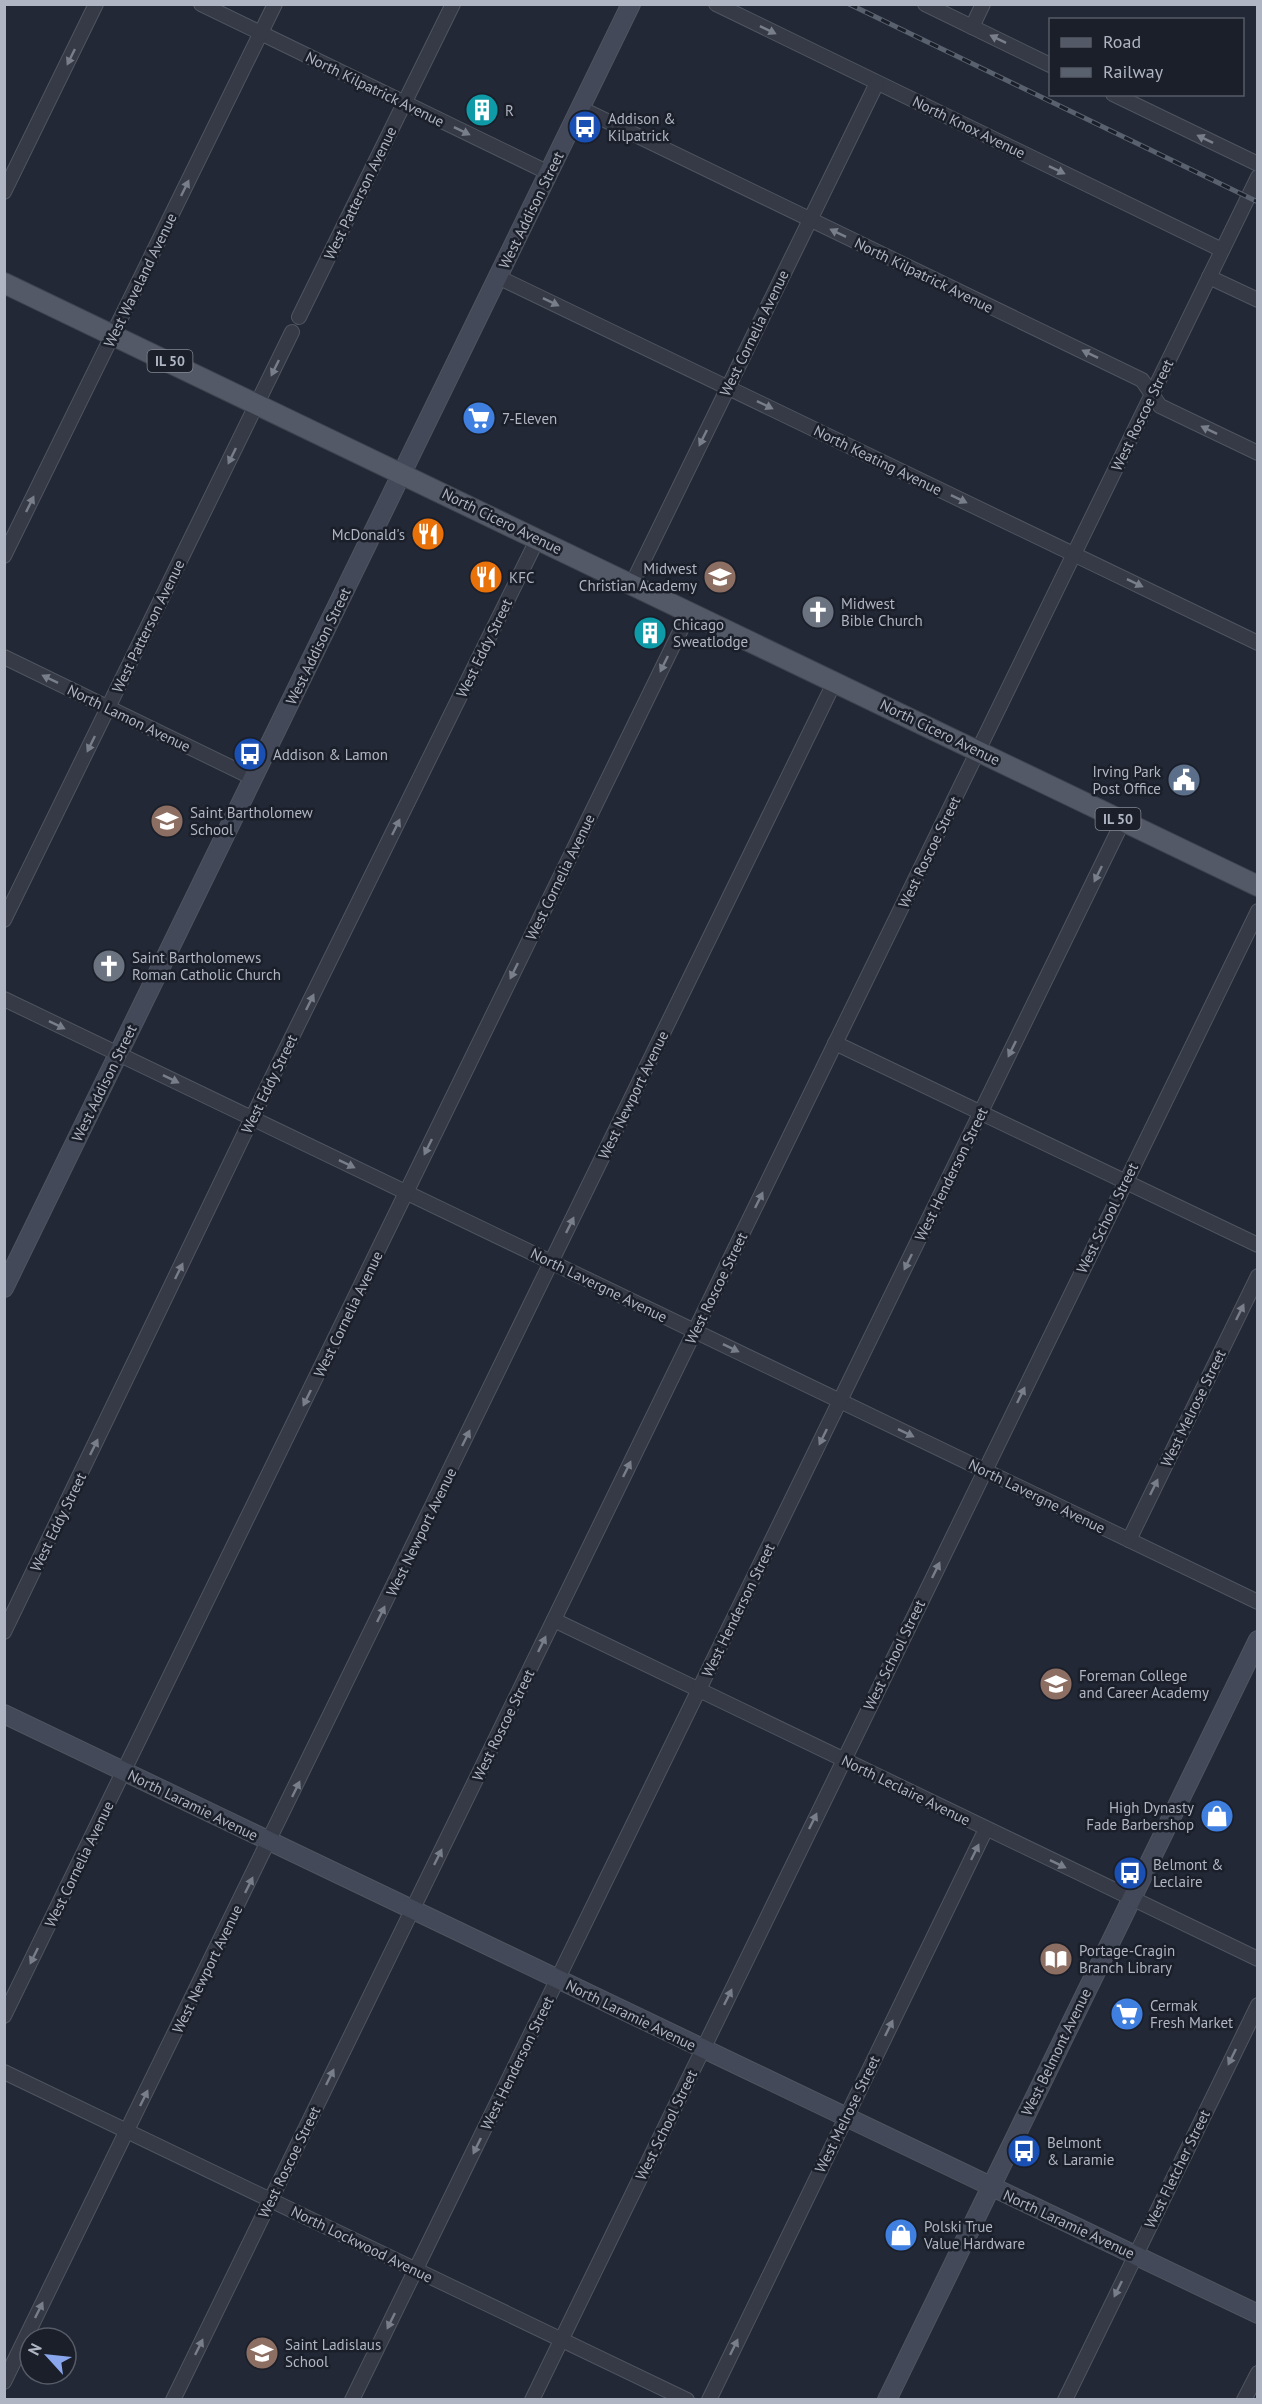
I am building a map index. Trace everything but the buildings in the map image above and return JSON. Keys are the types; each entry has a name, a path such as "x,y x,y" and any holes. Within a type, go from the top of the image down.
{"main road":[{"name":"North Cicero Avenue","path":"4,283 690,611 1257,886"}],"street":[{"path":"4,192 96,4"},
{"name":"North Kilpatrick Avenue","path":"201,4 549,173"},
{"name":"West Waveland Avenue","path":"4,556 275,4"},
{"name":"West Patterson Avenue","path":"299,317 453,4"},
{"name":"West Addison Street","path":"4,1288 631,4"},
{"name":"North Knox Avenue","path":"716,4 1222,250"},
{"path":"925,4 1049,65"},
{"path":"972,27 984,4"},
{"name":"West Cornelia Avenue","path":"632,584 877,83"},
{"path":"1117,96 1257,164"},
{"name":"North Kilpatrick Avenue","path":"580,108 1142,380 1160,406 1257,453"},
{"name":"West Roscoe Street","path":"173,2400 1257,177"},
{"name":"North Keating Avenue","path":"498,277 1257,643"},
{"path":"1209,277 1257,300"},
{"name":"West Patterson Avenue","path":"4,920 292,332"},
{"name":"West Eddy Street","path":"4,1632 252,1118 538,538"},
{"name":"West Cornelia Avenue","path":"4,2016 690,611"},
{"name":"North Lamon Avenue","path":"4,657 253,778"},
{"name":"West Newport Avenue","path":"4,2382 270,1842 835,681"},
{"name":"West Henderson Street","path":"352,2400 1123,821"},
{"name":"West School Street","path":"532,2400 1257,911"},
{"name":"North Lavergne Avenue","path":"4,999 1257,1602"},
{"path":"836,1043 1257,1245"},
{"name":"West Melrose Street","path":"1129,1540 1257,1276"},
{"name":"North Leclaire Avenue","path":"554,1620 1257,1959"},
{"name":"West Belmont Avenue","path":"887,2400 1257,1640"},
{"name":"North Laramie Avenue","path":"4,1714 1257,2314"},
{"name":"West Melrose Street","path":"709,2400 986,1829"},
{"name":"West Fletcher Street","path":"1065,2400 1257,2005"},
{"name":"North Lockwood Avenue","path":"4,2072 687,2400"},
{"path":"1245,2400 1257,2373"}],"railway":[{"path":"849,4 1258,202"}],"place":[{"name":"R","path":"482,110"},
{"name":"Addison & Kilpatrick","path":"585,127"},
{"name":"7-Eleven","path":"479,418"},
{"name":"McDonald's","path":"428,534"},
{"name":"KFC","path":"486,577"},
{"name":"Midwest Christian Academy","path":"720,577"},
{"name":"Midwest Bible Church","path":"818,612"},
{"name":"Chicago Sweatlodge","path":"650,633"},
{"name":"Addison & Lamon","path":"250,754"},
{"name":"Irving Park Post Office","path":"1184,780"},
{"name":"Saint Bartholomew School","path":"167,821"},
{"name":"Saint Bartholomews Roman Catholic Church","path":"109,966"},
{"name":"Foreman College and Career Academy","path":"1056,1684"},
{"name":"High Dynasty Fade Barbershop","path":"1217,1816"},
{"name":"Belmont & Leclaire","path":"1130,1873"},
{"name":"Portage-Cragin Branch Library","path":"1056,1959"},
{"name":"Cermak Fresh Market","path":"1127,2014"},
{"name":"Belmont & Laramie","path":"1024,2151"},
{"name":"Polski True Value Hardware","path":"901,2235"},
{"name":"Saint Ladislaus School","path":"262,2353"}]}
